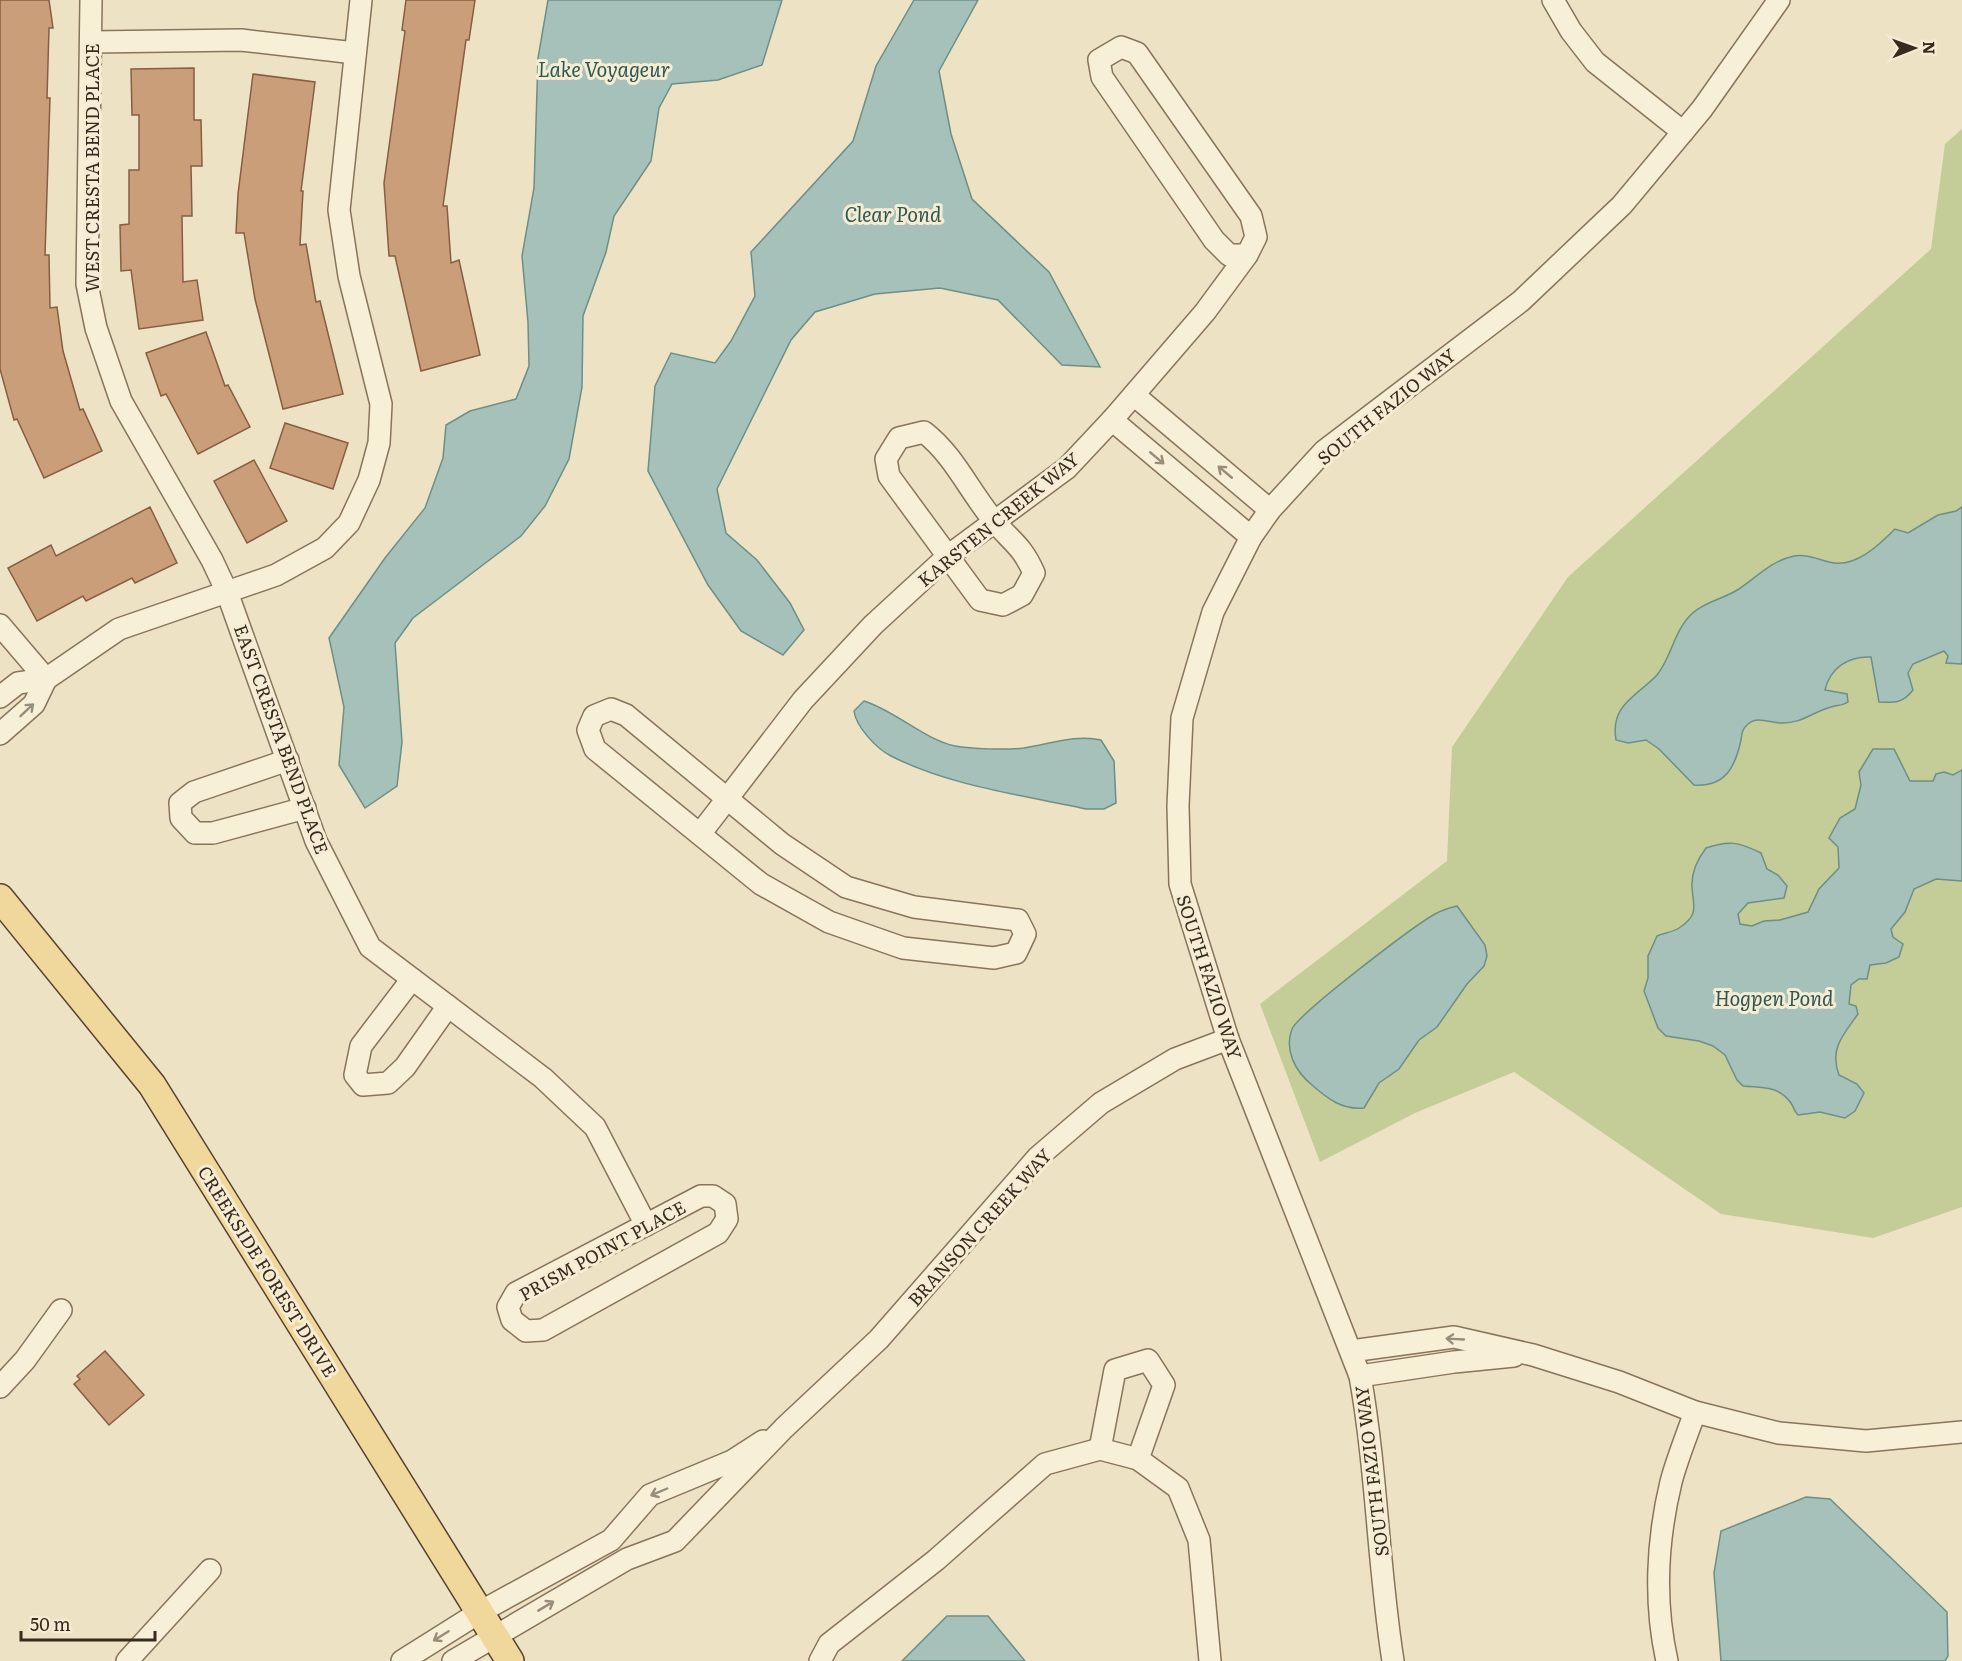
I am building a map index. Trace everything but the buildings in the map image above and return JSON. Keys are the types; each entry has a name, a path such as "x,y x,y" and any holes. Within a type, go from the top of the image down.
{"main road":[{"name":"CREEKSIDE FOREST DRIVE","path":"0,898 152,1085 510,1661"}],"street":[{"name":"WEST CRESTA BEND PLACE","path":"91,0 87,284 96,328 121,400 227,592"},
{"path":"0,697 18,683 46,679 119,629 276,575 325,548 349,523 369,480 379,443 381,404 349,276 339,210 361,0"},
{"path":"1553,0 1571,31 1595,62 1683,132"},
{"name":"SOUTH FAZIO WAY","path":"1393,1661 1386,1615 1370,1433 1360,1376 1228,1039 1180,884 1178,806 1182,718 1213,612 1251,537 1270,510 1324,451 1521,301 1622,206 1702,109 1779,0"},
{"path":"92,42 241,40 355,53"},
{"path":"1121,47 1137,54 1251,216 1256,237 1246,255 1229,255 1214,240 1102,77 1099,60 1121,47"},
{"name":"KARSTEN CREEK WAY","path":"700,834 811,692 873,625 948,556 1066,468 1134,395 1204,312 1246,255"},
{"path":"1134,395 1270,510"},
{"path":"1112,420 1251,537"},
{"path":"924,432 940,445 995,522 1024,551 1034,573 1022,595 1003,606 980,600 948,556 889,476 886,459 899,438 924,432"},
{"name":"EAST CRESTA BEND PLACE","path":"227,592 316,841 370,947 543,1078 595,1127 646,1225"},
{"path":"0,625 46,679"},
{"path":"0,734 34,704 46,679"},
{"path":"610,709 626,715 782,843 846,887 914,907 1018,920 1026,934 1016,952 994,958 903,948 829,921 761,884 700,834 595,749 588,730 594,716 610,709"},
{"path":"288,760 194,792 180,803 181,818 195,833 213,833 304,808"},
{"path":"412,979 361,1046 355,1075 363,1085 388,1083 405,1067 448,1006"},
{"name":"BRANSON CREEK WAY","path":"453,1661 627,1559 675,1541 707,1505 741,1476 784,1428 879,1339 1047,1149 1101,1103 1176,1059 1228,1039"},
{"name":"PRISM POINT PLACE","path":"701,1196 713,1196 725,1204 727,1219 718,1233 543,1330 526,1331 512,1320 508,1307 516,1293 646,1225 701,1196"},
{"path":"0,1387 25,1360 61,1310"},
{"path":"1351,1351 1455,1337 1533,1355 1619,1382 1695,1412 1779,1433 1866,1441 1962,1432"},
{"path":"1360,1376 1454,1362 1533,1355"},
{"path":"1100,1449 1115,1370 1148,1360 1164,1385 1138,1459"},
{"path":"1667,1661 1660,1631 1659,1561 1671,1483 1695,1412"},
{"name":"BRANSON CREEK WAY","path":"402,1661 480,1612 611,1540 650,1495 732,1461 784,1428"},
{"path":"820,1661 829,1644 936,1560 1045,1464 1100,1449 1138,1459 1178,1488 1199,1540 1210,1661"},
{"path":"687,1480 707,1505"},
{"path":"611,1540 627,1559"},
{"path":"127,1661 210,1570"}],"green space":[{"path":"1962,129 1962,1207 1873,1238 1721,1214 1514,1072 1415,1113 1320,1162 1260,1004 1447,861 1452,747 1568,577 1931,249 1945,144"}],"water":[{"name":"Lake Voyageur","path":"548,0 782,0 762,65 718,80 672,84 659,108 651,161 614,216 606,252 583,316 582,387 569,459 545,506 521,536 413,618 395,643 402,742 397,786 365,808 339,765 344,707 329,638 385,558 425,508 443,458 446,425 470,411 516,399 529,366 522,256 534,188 538,58"},
{"name":"Clear Pond","path":"914,0 978,0 939,71 951,134 972,199 1049,272 1100,367 1062,365 998,300 940,288 875,294 815,312 791,340 717,489 726,533 757,560 790,603 804,630 783,655 741,631 708,585 648,471 655,386 671,353 715,363 731,341 755,296 751,252 853,141 876,66"},
{"path":"1962,507 1962,664 1946,663 1948,656 1944,651 1913,664 1908,673 1913,690 1902,700 1879,702 1871,657 1848,661 1831,675 1825,690 1847,694 1848,702 1790,723 1752,721 1743,729 1739,750 1727,774 1714,783 1705,785 1694,785 1659,749 1646,740 1628,743 1616,740 1615,728 1621,710 1657,675 1682,625 1693,613 1739,589 1771,565 1786,558 1803,556 1829,562 1848,562 1866,554 1895,529 1908,533 1938,515 1956,511"},
{"path":"864,701 887,711 932,738 955,746 1017,749 1082,738 1101,740 1114,761 1116,803 1104,809 1086,809 987,789 914,766 885,753 863,730 854,711"},
{"name":"Hogpen Pond","path":"1873,749 1894,749 1910,781 1933,781 1936,774 1944,772 1953,775 1962,770 1962,881 1936,879 1914,889 1905,912 1891,929 1893,937 1903,944 1899,957 1886,963 1870,965 1867,979 1859,979 1851,985 1849,1004 1856,1006 1858,1014 1843,1035 1837,1049 1836,1065 1839,1075 1857,1084 1864,1093 1855,1111 1845,1118 1820,1112 1798,1115 1781,1093 1769,1088 1743,1086 1737,1080 1725,1055 1713,1046 1699,1041 1666,1036 1658,1028 1644,991 1648,978 1648,956 1657,936 1677,929 1693,914 1692,882 1697,862 1706,848 1714,845 1734,843 1761,853 1767,869 1778,875 1787,886 1784,898 1748,903 1738,914 1740,924 1752,926 1764,921 1780,920 1808,912 1819,889 1839,868 1838,847 1829,838 1840,818 1855,809 1861,785 1859,772"},
{"path":"1457,906 1485,945 1487,956 1484,966 1467,984 1437,1027 1419,1040 1399,1069 1379,1083 1364,1108 1349,1107 1330,1099 1306,1079 1296,1067 1289,1045 1292,1029 1335,988 1423,921"},
{"path":"1806,1497 1830,1499 1947,1612 1948,1656 1945,1661 1721,1661 1714,1573 1721,1531"},
{"path":"947,1616 988,1616 1025,1661 902,1661"}]}
